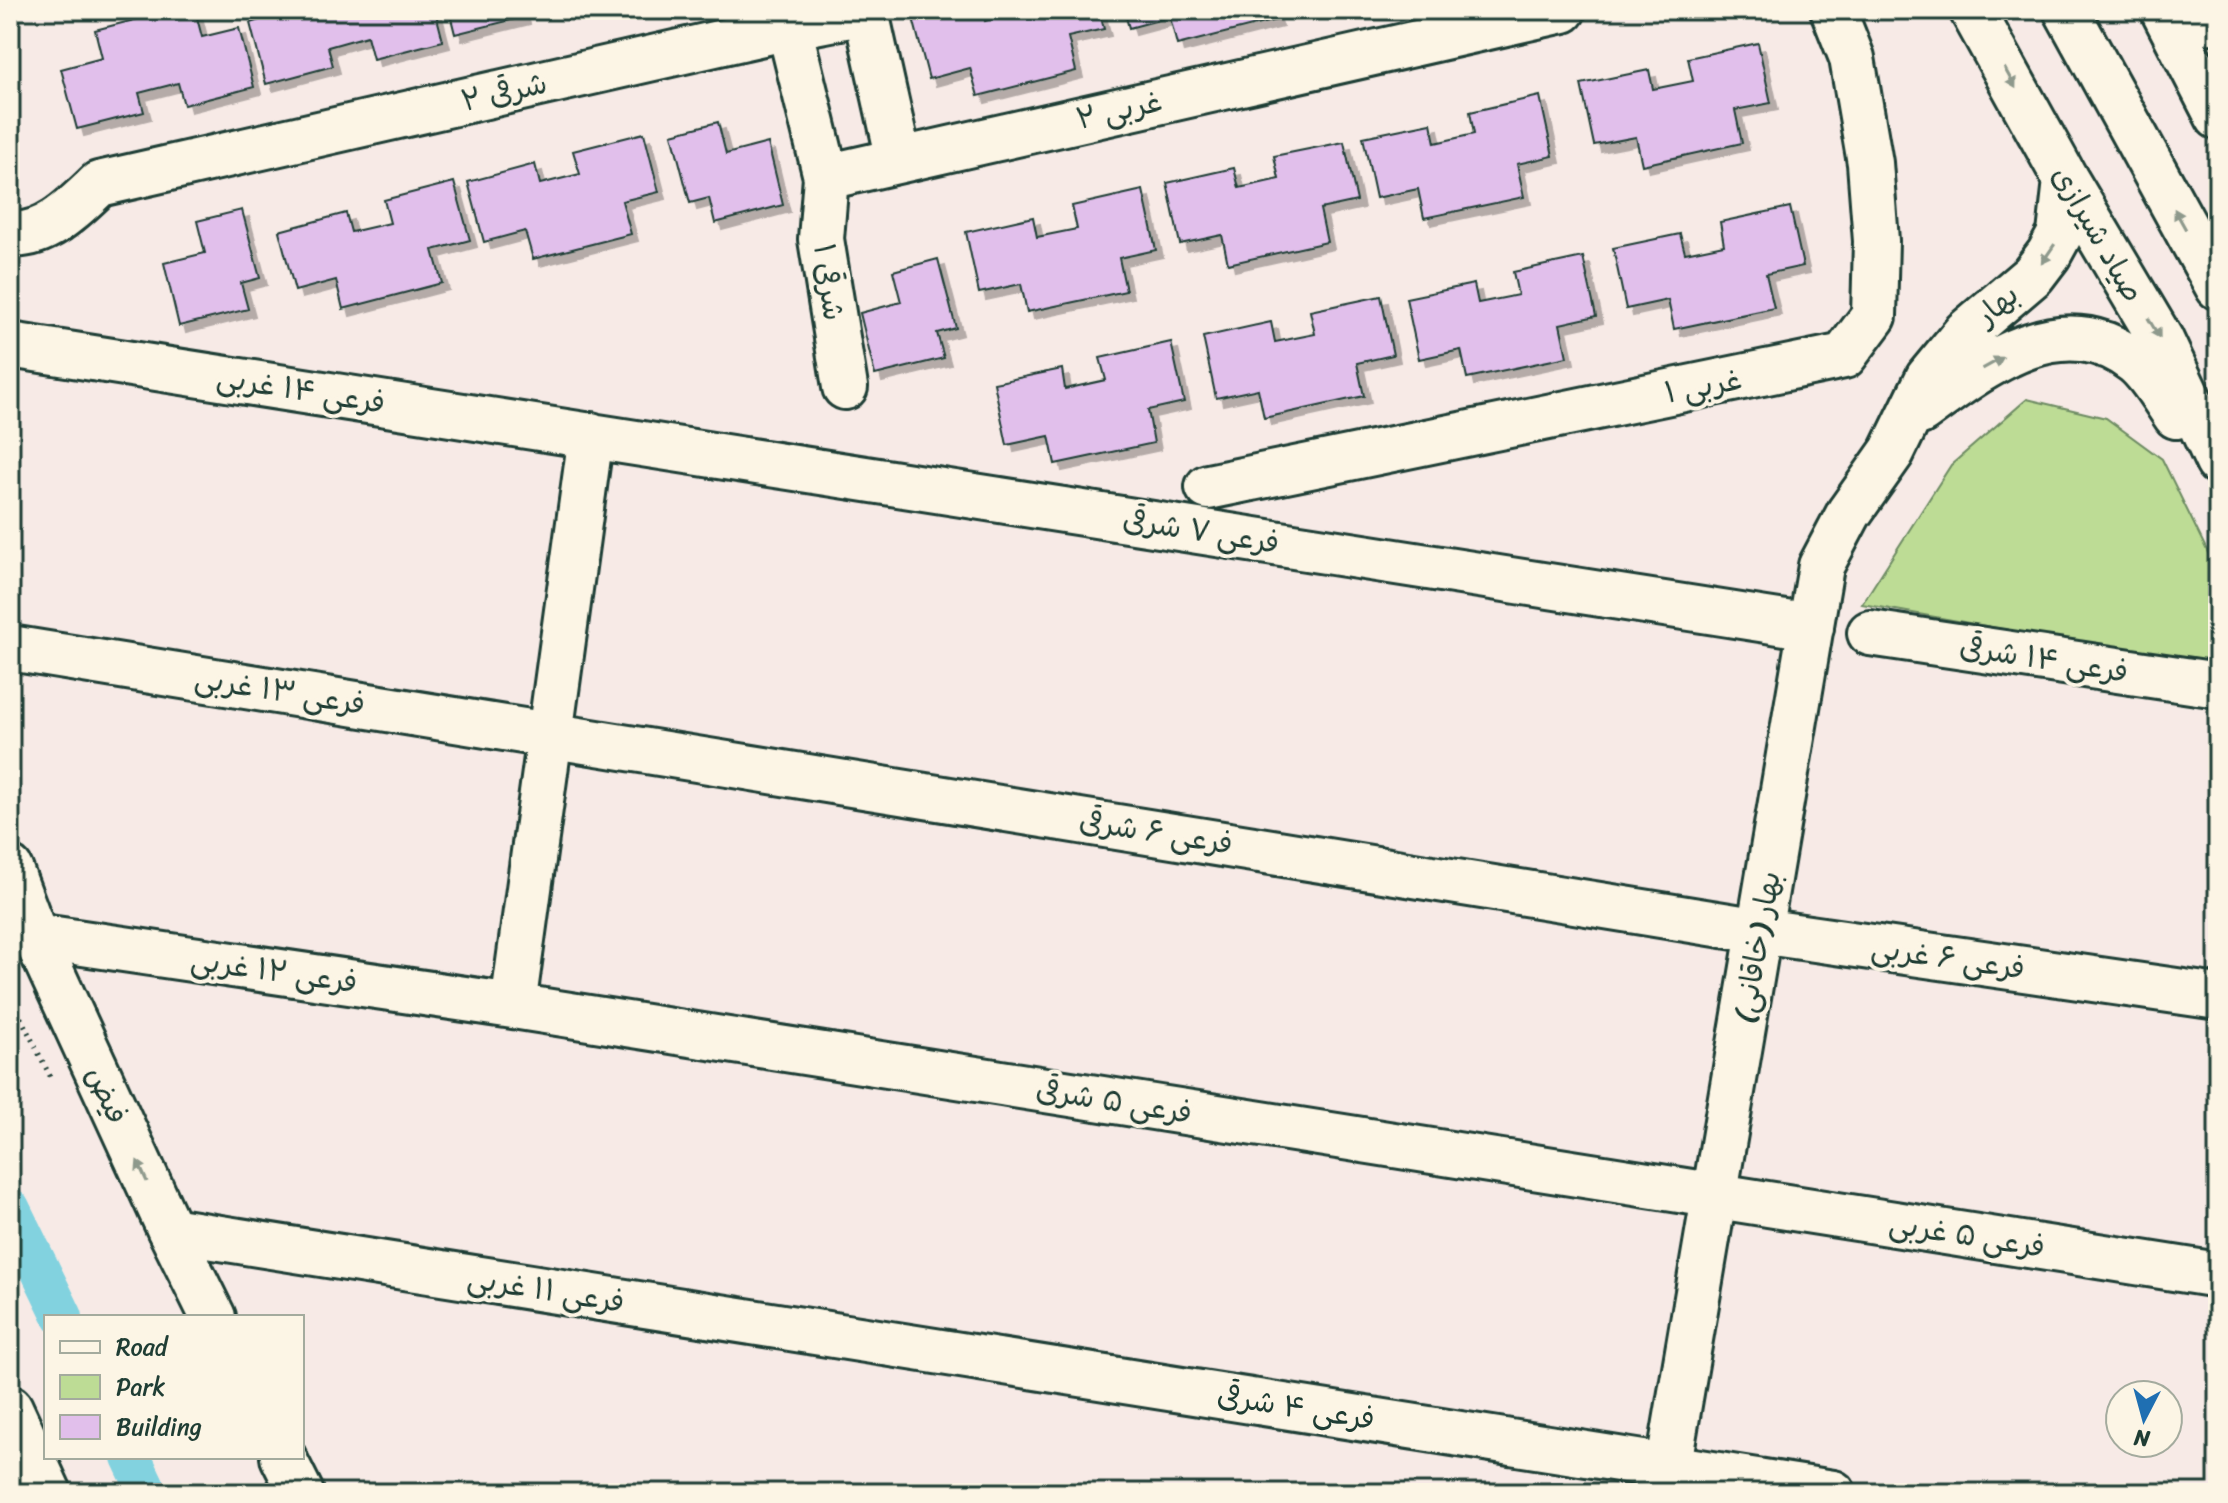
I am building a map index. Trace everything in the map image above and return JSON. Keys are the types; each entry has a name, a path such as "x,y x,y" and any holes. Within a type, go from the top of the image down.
{"street":[{"name":"۲ غربی","path":"826,177 1563,10"},
{"name":"۱ غربی","path":"1208,487 1844,356 1874,316 1876,241 1870,163 1852,58 1833,10"},
{"name":"صیاد شیرازی","path":"1972,10 2066,180 2161,340 2218,462"},
{"path":"2066,10 2218,287"},
{"name":"۲ شرقی","path":"10,234 24,236 67,215 99,184 866,12 899,160"},
{"path":"2166,16 2218,21"},
{"path":"2166,16 2218,117"},
{"path":"789,27 826,177"},
{"name":"۱ شرقی","path":"826,177 821,239 845,387"},
{"name":"بهار","path":"1905,423 1928,378 1966,332 2033,275 2049,254 2060,234 2066,180"},
{"path":"1905,423 1977,372 2019,348 2066,338 2102,344 2136,363 2218,479"},
{"name":"فرعی ۱۴ غربی","path":"10,345 591,435"},
{"name":"بهار (خاقانی)","path":"1667,1479 1821,566 1849,513 1892,452 1905,423"},
{"path":"513,1006 591,435"},
{"name":"فرعی ۷ شرقی","path":"591,435 1811,627"},
{"name":"فرعی ۱۴ شرقی","path":"1870,633 2218,685"},
{"name":"فرعی ۱۳ غربی","path":"10,648 551,734"},
{"name":"فرعی ۶ شرقی","path":"551,734 1760,931"},
{"name":"فیض","path":"10,869 35,936 212,1315"},
{"name":"فرعی ۶ غربی","path":"1760,931 2218,997"},
{"name":"فرعی ۱۲ غربی","path":"35,936 513,1006"},
{"name":"فرعی ۵ شرقی","path":"513,1006 1716,1195"},
{"name":"فرعی ۵ غربی","path":"1716,1195 2218,1275"},
{"name":"فرعی ۱۱ غربی","path":"170,1230 922,1349"},
{"name":"فرعی ۴ شرقی","path":"922,1349 1667,1479 1833,1493"},
{"path":"15,1417 23,1493"},
{"path":"15,1417 49,1493"},
{"path":"284,1459 301,1493"}],"green space":[{"path":"2027,399 2106,418 2162,459 2218,573 2218,667 1862,604 1951,465"}],"building":[{"path":"173,10 195,10 202,37 239,28 254,87 184,105 178,83 139,93 144,112 77,129 61,69 102,58 95,30"},
{"path":"291,10 435,10 443,41 373,59 367,36 328,47 333,66 266,84 250,23"},
{"path":"449,10 521,10 523,17 455,34"},
{"path":"945,10 982,10 985,21 1025,10 1099,10 1104,29 1068,37 1076,71 978,96 970,68 929,79 913,18"},
{"path":"1124,10 1273,10 1276,20 1177,45 1170,17 1129,28"},
{"path":"1758,43 1771,103 1735,110 1742,143 1642,165 1636,137 1594,145 1581,84 1649,70 1653,89 1693,81 1688,58"},
{"path":"1540,96 1553,156 1517,164 1524,197 1424,218 1418,189 1376,198 1363,137 1431,123 1435,143 1474,134 1470,112"},
{"path":"718,122 726,154 768,143 783,205 715,223 709,198 690,203 672,134"},
{"path":"644,133 659,192 622,201 631,234 533,259 525,231 484,242 468,182 535,164 540,184 580,174 573,151"},
{"path":"1344,142 1357,201 1320,209 1327,242 1228,264 1222,235 1180,244 1167,183 1234,168 1239,188 1279,179 1274,156"},
{"path":"454,182 470,240 433,250 442,283 343,309 336,280 295,291 279,231 346,213 351,232 390,223 384,200"},
{"path":"1143,190 1156,250 1119,258 1126,291 1027,312 1021,284 979,293 966,232 1033,217 1037,237 1077,229 1072,206"},
{"path":"1790,207 1803,266 1766,274 1774,308 1674,329 1668,300 1626,309 1613,248 1680,234 1685,253 1724,245 1720,222"},
{"path":"242,210 260,278 241,283 248,309 179,326 164,263 205,253 197,221"},
{"path":"1583,257 1596,316 1560,324 1567,357 1467,378 1461,350 1419,359 1406,298 1474,284 1478,303 1518,295 1513,272"},
{"path":"938,259 956,328 937,333 944,358 875,375 860,313 901,302 893,271"},
{"path":"1381,296 1393,355 1357,363 1364,396 1264,418 1258,389 1216,398 1203,337 1271,322 1275,342 1315,334 1310,311"},
{"path":"1171,342 1184,402 1148,410 1154,443 1055,464 1049,436 1007,445 994,383 1062,369 1065,389 1106,380 1100,358"}],"waterway":[{"path":"10,1208 62,1315"},
{"path":"132,1459 148,1493"}]}
